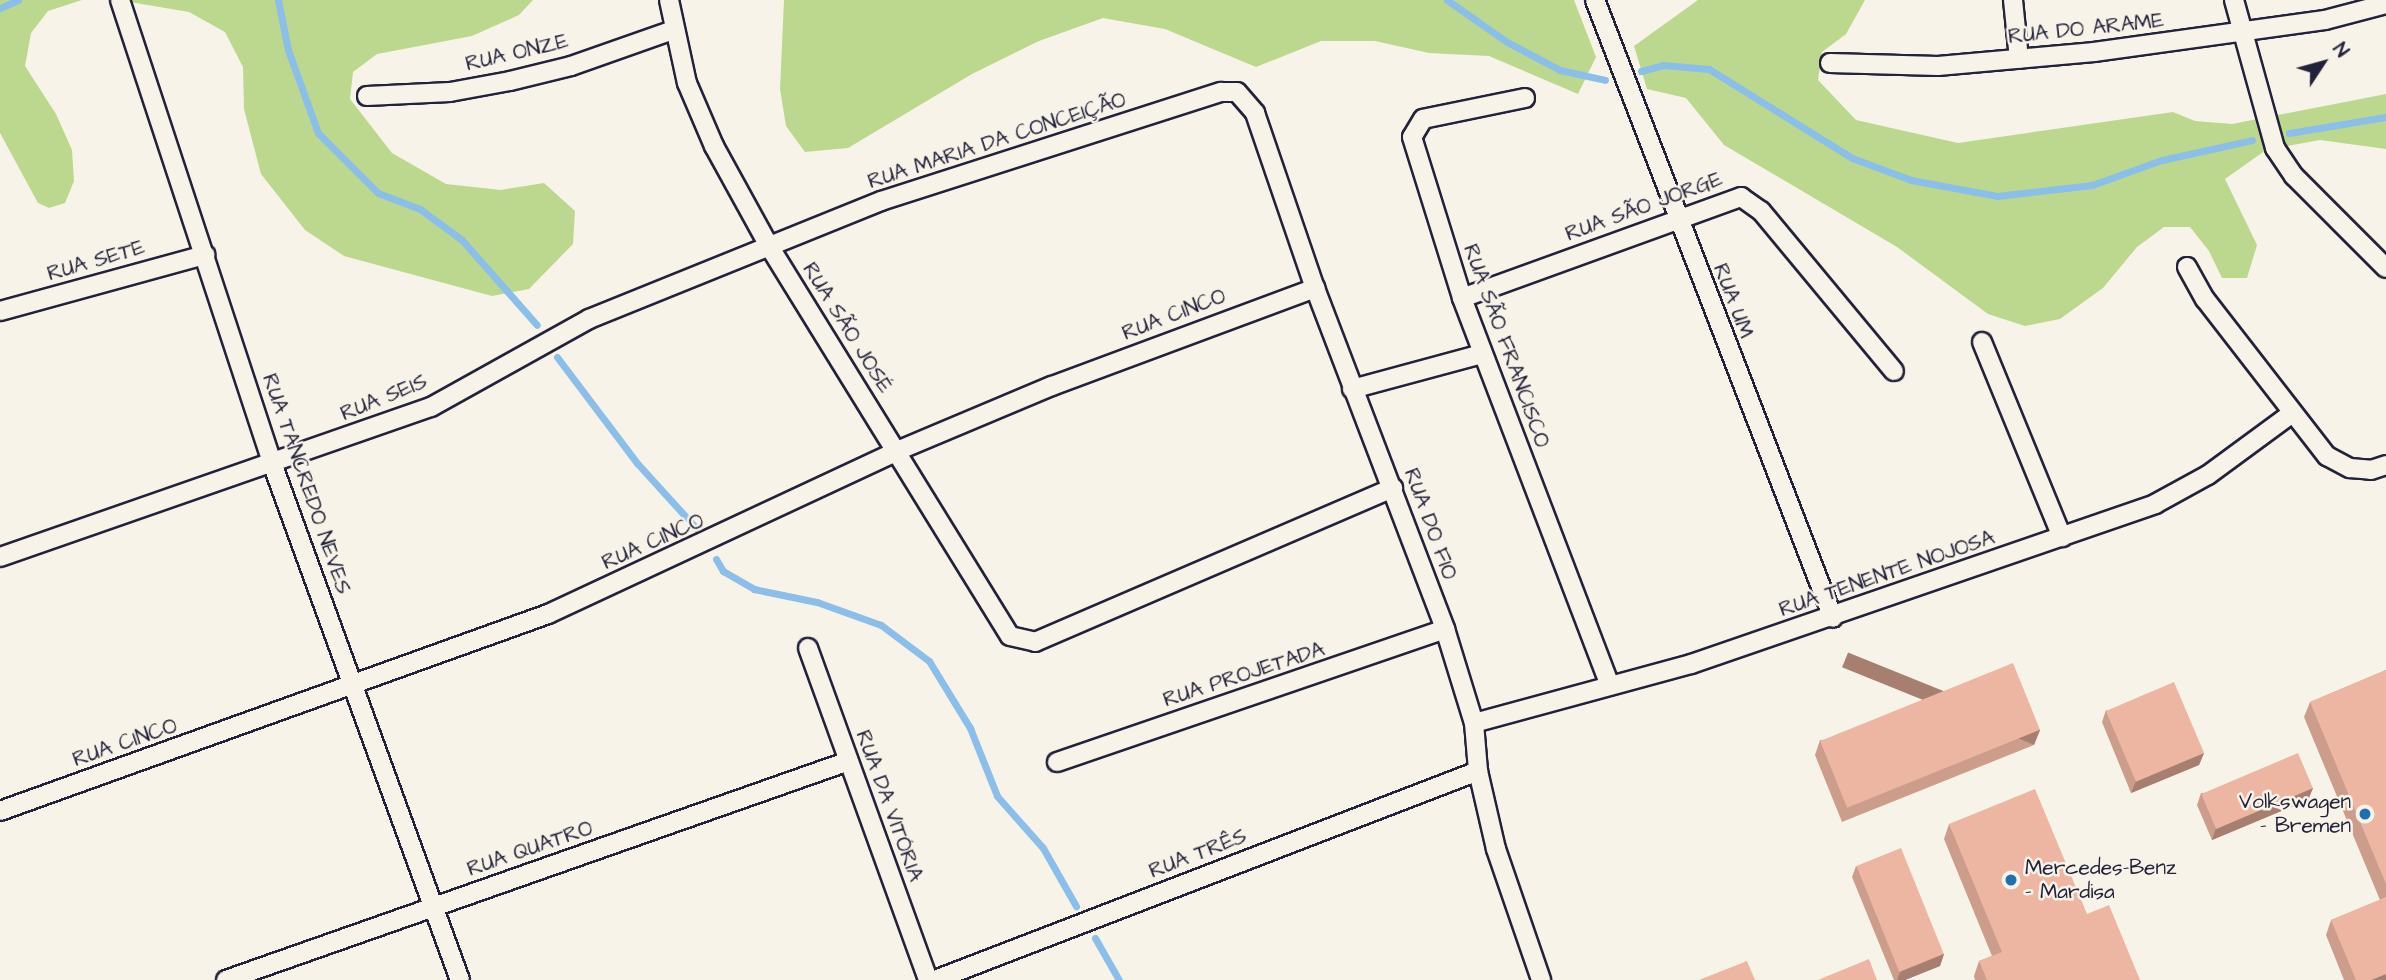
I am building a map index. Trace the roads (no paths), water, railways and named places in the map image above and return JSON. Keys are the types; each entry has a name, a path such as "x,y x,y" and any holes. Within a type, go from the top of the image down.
{"street":[{"name":"RUA TANCREDO NEVES","path":"120,0 272,463 460,980"},
{"name":"RUA SÃO JOSÉ","path":"669,0 673,30 700,116 769,246 1010,636 1035,642 1393,488"},
{"name":"RUA UM","path":"1595,0 1676,218 1833,618"},
{"path":"2014,0 2019,59"},
{"path":"2234,0 2247,33 2264,121 2275,148 2294,176 2386,268"},
{"name":"RUA DO ARAME","path":"1830,63 1938,66 2019,59 2247,33 2386,4"},
{"name":"RUA ONZE","path":"367,96 450,92 510,81 571,66 673,30"},
{"name":"RUA MARIA DA CONCEIÇÃO","path":"769,246 881,201 1221,92 1242,94"},
{"name":"RUA DO FIO","path":"1242,94 1255,113 1315,288 1445,629 1474,723 1478,771 1496,849 1541,980"},
{"name":"RUA SÃO FRANCISCO","path":"1525,98 1423,119 1413,130 1415,148 1482,354 1609,685"},
{"name":"RUA SÃO JORGE","path":"1462,298 1731,197 1751,202 1894,371"},
{"name":"RUA SEIS","path":"0,557 431,407 470,381 589,319 769,246"},
{"name":"RUA SETE","path":"0,312 205,255"},
{"path":"2187,267 2205,299 2291,414 2327,456 2350,468 2371,470 2386,465"},
{"name":"RUA CINCO","path":"0,811 354,686 548,614 897,451 1064,381 1315,288"},
{"path":"1982,342 2062,537"},
{"path":"1353,388 1482,354"},
{"name":"RUA TENENTE NOJOSA","path":"1474,723 1833,618 2155,504 2208,475 2291,414"},
{"name":"RUA PROJETADA","path":"1057,762 1445,629"},
{"name":"RUA DA VITÓRIA","path":"808,648 928,980"},
{"name":"RUA QUATRO","path":"226,980 849,761"},
{"name":"RUA TRÊS","path":"935,980 1478,771"}],"waterway":[{"path":"0,8 18,0"},
{"path":"278,0 288,50 318,133 378,193 420,209 462,240 537,325"},
{"path":"1447,0 1507,42 1560,70 1605,80"},
{"path":"1641,71 1663,65 1709,69 1852,158 1911,180 1997,196 2092,185 2162,160 2252,140"},
{"path":"2289,133 2386,117"},
{"path":"557,357 637,463 696,528"},
{"path":"716,559 723,571 754,589 817,602 881,625 929,661 970,728 997,796 1043,848 1076,906"},
{"path":"1095,938 1119,980"}],"place":[{"name":"Volkswagen - Bremen","path":"2365,814"},
{"name":"Mercedes-Benz - Mardisa","path":"2011,880"}]}
